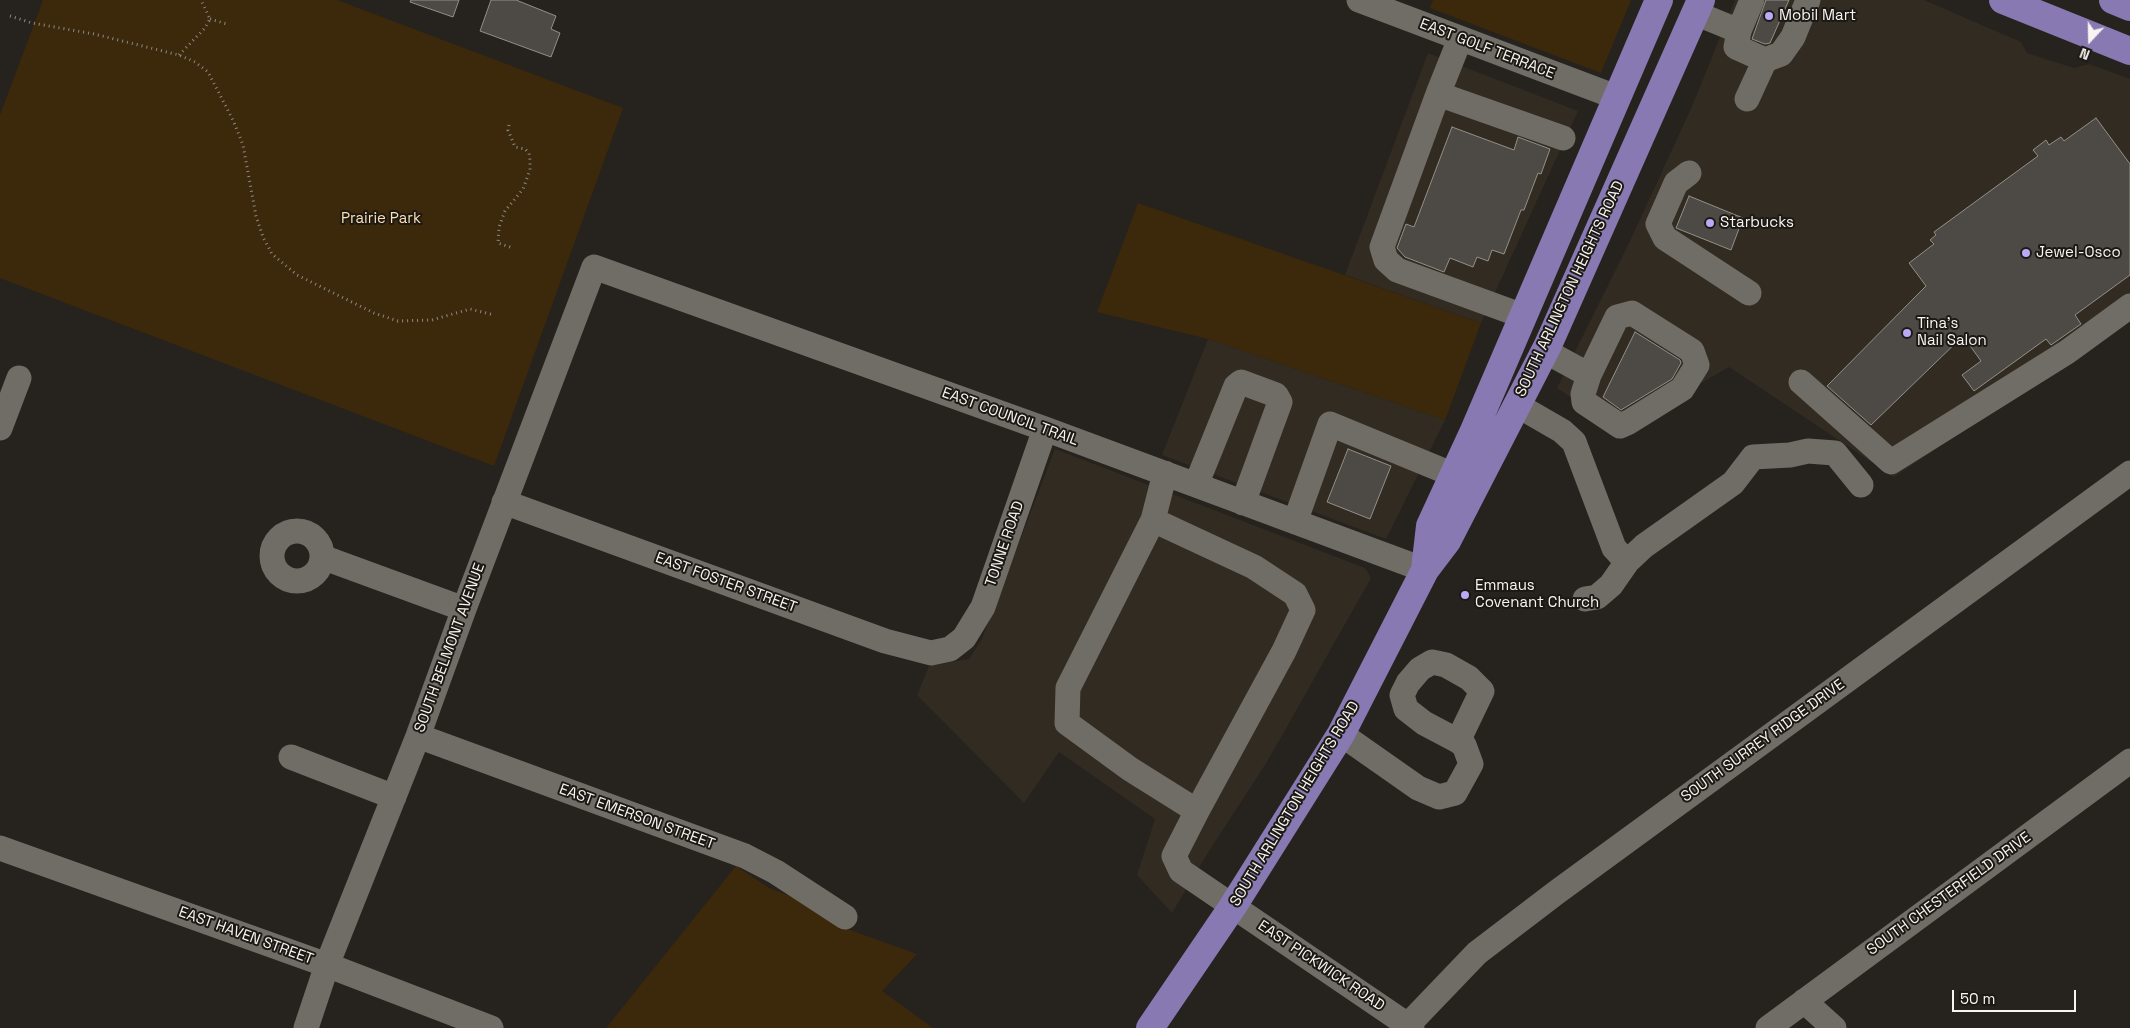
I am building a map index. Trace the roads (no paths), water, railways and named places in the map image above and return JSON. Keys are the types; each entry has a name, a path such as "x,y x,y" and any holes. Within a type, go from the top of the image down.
{"main road":[{"name":"SOUTH ARLINGTON HEIGHTS ROAD","path":"1425,570 1430,526 1523,316 1658,0"},
{"path":"2003,0 2130,51"},
{"path":"2113,0 2130,7"},
{"name":"SOUTH ARLINGTON HEIGHTS ROAD","path":"1150,1028 1233,906 1341,734 1425,570 1447,541 1545,351 1698,7"}],"street":[{"name":"EAST GOLF TERRACE","path":"1359,0 1616,98"},
{"path":"1752,0 1739,31 1736,46 1765,60"},
{"path":"1747,99 1765,60 1781,54 1793,36 1808,0"},
{"path":"1698,7 1739,31"},
{"path":"1460,38 1382,246 1386,260 1397,270 1523,316"},
{"path":"1438,94 1563,138"},
{"path":"1689,173 1676,184 1658,224 1665,238 1749,293"},
{"name":"EAST COUNCIL TRAIL","path":"594,268 1045,429 1425,570"},
{"name":"SOUTH BELMONT AVENUE","path":"306,1028 327,965 418,736 504,502 594,268"},
{"path":"1801,382 1891,462 2067,352 2130,306"},
{"path":"1632,313 1692,351 1697,365 1682,389 1620,426 1584,402 1583,394 1589,375 1617,317 1632,313"},
{"path":"1545,351 1589,375"},
{"path":"0,428 19,378"},
{"path":"1196,485 1236,386 1241,382 1276,395 1280,402 1243,503"},
{"path":"1518,405 1562,431 1574,442 1614,548 1628,562"},
{"path":"1295,522 1330,424 1454,475"},
{"name":"TONNE ROAD","path":"950,649 964,638 983,607 1045,429"},
{"path":"1585,599 1597,597 1611,585 1628,562 1644,546 1733,483 1753,457 1790,455 1808,451 1835,454 1861,485"},
{"path":"1153,520 1254,567 1295,594 1303,610 1284,651 1197,811 1130,769 1067,723 1068,688 1153,520 1165,473"},
{"name":"SOUTH SURREY RIDGE DRIVE","path":"1410,1027 1477,954 1556,892 2130,473"},
{"name":"EAST FOSTER STREET","path":"504,502 885,642 931,653 950,649"},
{"path":"322,557 464,609"},
{"path":"1341,734 1418,788 1439,797 1455,793 1471,764 1464,745 1458,742 1424,723 1406,709 1402,695 1406,686 1420,669 1432,662 1446,665 1470,678 1482,691 1458,742"},
{"path":"1374,669 1406,686"},
{"name":"EAST EMERSON STREET","path":"418,736 745,856 776,872 846,917"},
{"path":"290,757 394,797"},
{"name":"SOUTH CHESTERFIELD DRIVE","path":"1768,1028 2130,761"},
{"name":"EAST PICKWICK ROAD","path":"1197,811 1174,856 1181,871 1410,1027"},
{"name":"EAST HAVEN STREET","path":"0,848 327,965 492,1028"},
{"path":"1804,1001 1834,1028"}],"place":[{"name":"Mobil Mart","path":"1769,16"},
{"name":"Starbucks","path":"1710,223"},
{"name":"Jewel-Osco","path":"2026,253"},
{"name":"Tina's Nail Salon","path":"1907,333"},
{"name":"Emmaus Covenant Church","path":"1465,595"}],"park label":[{"name":"Prairie Park","path":"381,219"}]}
